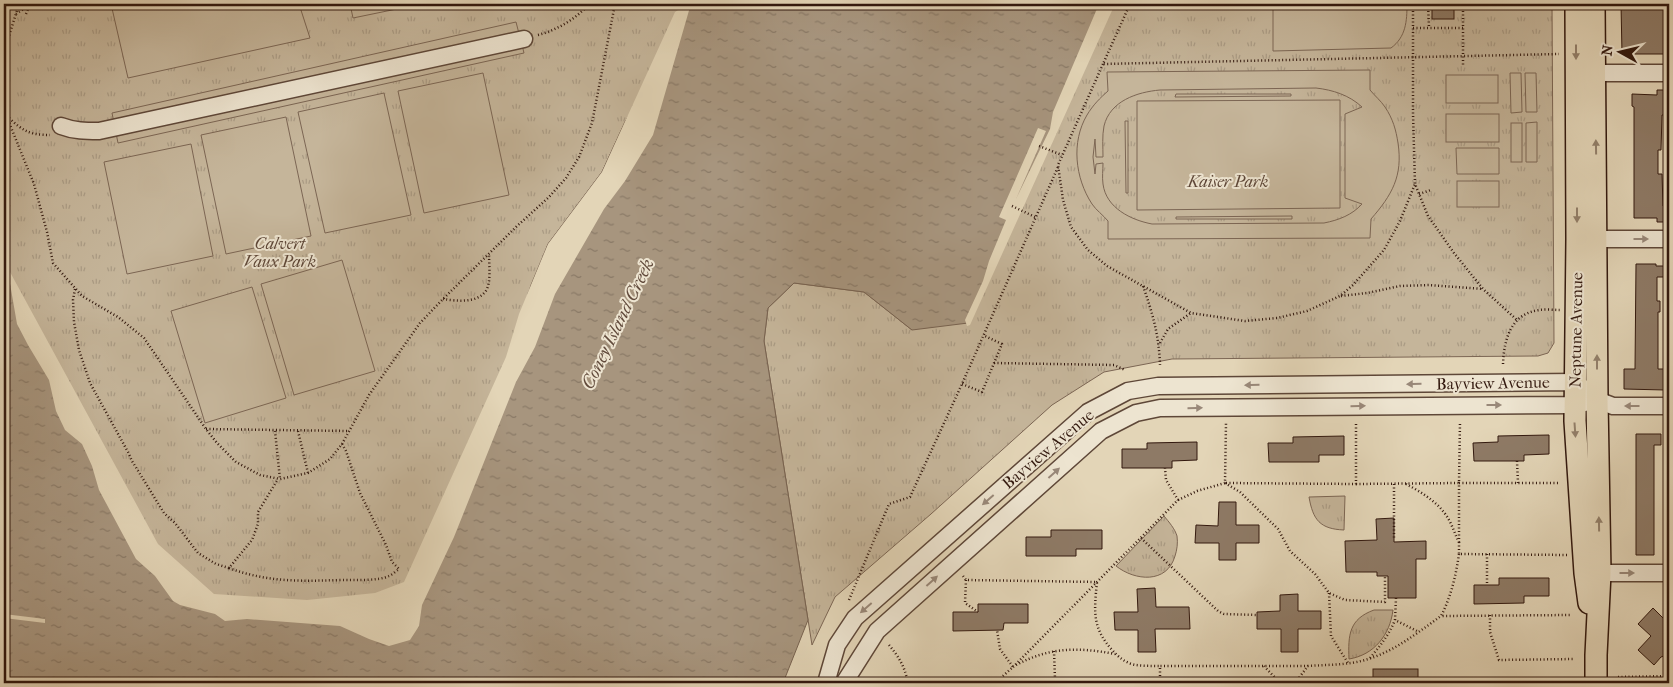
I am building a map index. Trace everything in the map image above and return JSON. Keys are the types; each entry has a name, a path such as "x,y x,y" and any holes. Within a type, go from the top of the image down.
{"main road":[{"name":"Neptune Avenue","path":"1576,4 1597,400 1593,573 1586,657 1596,683"},
{"name":"Neptune Avenue","path":"1593,573 1575,405 1587,239 1595,73 1594,4"}],"street":[{"path":"66,128 86,131 99,130 524,39"},
{"path":"1595,73 1669,73"},
{"path":"1587,239 1669,239"},
{"path":"1576,382 1597,400 1613,406 1669,406"},
{"name":"Bayview Avenue","path":"826,683 837,645 855,618 1088,412 1128,391 1158,386 1576,382"},
{"name":"Bayview Avenue","path":"844,683 877,631 1101,431 1136,413 1160,408 1575,405 1597,400"},
{"path":"1593,573 1669,573"}],"path":[{"path":"4,52 19,4"},
{"path":"16,14 31,4"},
{"path":"26,14 31,4"},
{"path":"524,39 560,27 574,18 589,4"},
{"path":"4,99 8,117 34,184 48,232 53,263 82,296 118,317 144,338 217,444 236,462 260,475 279,479 308,474 330,459 350,432 368,395 420,323 549,197 566,178 579,157 592,123 615,4"},
{"path":"849,600 889,504 910,497 984,335 1130,4"},
{"path":"1413,4 1415,184 1428,216 1454,253 1483,289 1516,320"},
{"path":"1428,4 1428,28"},
{"path":"1463,4 1463,67"},
{"path":"1413,28 1463,28"},
{"path":"1103,64 1559,54"},
{"path":"8,117 21,129 34,135 51,135 66,128"},
{"path":"1039,146 1062,155"},
{"path":"1058,166 1063,200 1071,227 1088,250 1107,266 1191,313 1245,321 1277,318 1307,311 1340,296 1353,285 1384,250 1400,221 1415,184"},
{"path":"1419,194 1431,190"},
{"path":"1012,206 1036,217"},
{"path":"443,299 469,301 478,297 486,290 490,275 489,254"},
{"path":"1340,296 1368,293 1400,286 1429,285 1483,289"},
{"path":"1142,286 1156,326 1160,365"},
{"path":"76,288 73,300 74,322 79,350 90,384 132,461 164,513 175,523 198,553 216,564 268,578 313,582 360,580 389,576 399,569 392,562 386,545 360,493 342,444"},
{"path":"1503,364 1504,347 1510,328 1516,320 1539,310 1560,310"},
{"path":"1159,344 1168,329 1191,313"},
{"path":"962,384 982,392 1002,344 984,335"},
{"path":"994,363 1114,365 1125,370"},
{"path":"1356,422 1356,484"},
{"path":"1096,582 1094,608 1101,637 1123,660 1135,665 1308,666 1348,663 1369,659 1390,650 1441,616 1453,584 1459,554 1460,422"},
{"path":"1225,483 1226,423"},
{"path":"206,429 350,432"},
{"path":"229,568 252,540 258,524 258,512 279,479 275,430"},
{"path":"298,431 308,474"},
{"path":"1517,461 1518,483"},
{"path":"1165,468 1166,480 1178,500"},
{"path":"1225,483 1240,492 1278,529 1290,551 1315,574 1328,593 1331,636 1348,663"},
{"path":"995,683 1178,500 1197,491 1225,483 1560,483"},
{"path":"1394,484 1394,538"},
{"path":"1406,484 1423,493 1444,511 1459,542"},
{"path":"1141,537 1218,611 1224,614 1257,615"},
{"path":"1459,554 1566,555"},
{"path":"1487,554 1487,585"},
{"path":"963,576 966,580 965,604 978,612"},
{"path":"1328,593 1345,600 1385,602 1385,576"},
{"path":"966,580 1096,582"},
{"path":"1369,659 1384,641 1395,620 1396,598"},
{"path":"1490,615 1490,632 1499,660 1586,657"},
{"path":"1441,616 1572,615"},
{"path":"1395,620 1419,632"},
{"path":"997,630 1000,649 1013,667"},
{"path":"889,644 899,657 905,669 907,679"},
{"path":"1013,667 1038,654 1054,651 1086,649 1116,654"},
{"path":"1054,651 1055,679"},
{"path":"1160,666 1160,683"},
{"path":"1264,666 1280,683"},
{"path":"1296,683 1308,666"},
{"path":"1618,677 1669,676 1669,674"}],"green space":[{"name":"Calvert Vaux Park","path":"4,4 682,4 639,99 625,122 602,172 548,244 531,285 508,358 405,584 376,595 307,602 213,596 156,545 8,272 4,236"},
{"path":"111,4 299,4 310,38 128,78"},
{"path":"350,4 421,4 353,18"},
{"name":"Kaiser Park","path":"1112,4 1552,4 1554,343 1548,353 1538,356 1172,359 1104,372 1052,405 835,597 812,645 764,341 768,308 794,283 864,292 912,330"},
{"path":"1273,4 1407,4 1407,16 1403,34 1391,48 1273,51"},
{"path":"516,22 524,53 118,143 112,113"},
{"path":"1370,70 1370,90 1388,111 1395,129 1399,165 1390,193 1371,219 1370,238 1108,239 1108,221 1086,194 1077,160 1077,148 1082,126 1092,108 1108,91 1107,72","holes":["1316,88 1346,96 1362,107 1345,114 1345,198 1362,204 1350,214 1340,219 1324,223 1152,224 1128,216 1109,200 1103,184 1103,163 1096,164 1095,174 1093,157 1095,139 1096,157 1103,157 1103,130 1107,117 1118,104 1126,99 1142,93 1160,90"]},
{"path":"483,73 509,195 424,213 398,91"},
{"path":"1510,73 1521,73 1522,112 1511,113"},
{"path":"1525,73 1536,73 1537,112 1526,112"},
{"path":"1446,75 1498,75 1498,103 1446,103"},
{"path":"384,93 411,215 325,233 298,112"},
{"path":"1176,94 1291,94 1291,96 1175,97"},
{"path":"1340,100 1340,208 1137,210 1137,101"},
{"path":"1446,114 1499,114 1499,142 1446,142"},
{"path":"286,117 311,236 226,254 201,135"},
{"path":"1125,121 1128,121 1128,193 1126,193"},
{"path":"1537,122 1537,162 1526,162 1526,123"},
{"path":"1511,123 1522,123 1522,162 1511,162"},
{"path":"191,144 213,256 127,274 104,162"},
{"path":"1456,148 1499,148 1499,174 1457,174"},
{"path":"1457,181 1499,181 1499,207 1457,207"},
{"path":"1292,216 1292,219 1176,219 1176,217"},
{"path":"342,260 375,371 294,395 261,284"},
{"path":"252,287 286,398 205,423 171,311"},
{"path":"1345,496 1344,530 1329,528 1319,522 1313,512 1309,497"},
{"path":"1164,516 1177,536 1177,549 1171,565 1158,575 1150,577 1132,575 1116,566"},
{"path":"1374,610 1393,610 1388,628 1373,648 1358,657 1349,659 1350,635 1355,623 1359,618"}],"water":[{"name":"Coney Island Creek","path":"682,4 1112,4 968,323 912,330 864,292 794,283 768,308 764,341 808,620 783,683 4,683 4,236 8,272 156,545 213,596 307,602 376,595 405,584 508,358 548,244 602,172 625,122 639,99"}],"pier":[{"path":"1099,4 1115,4 970,325 967,326 965,320 983,281 1006,220 999,217 1038,128 1046,131 1016,199 1050,129 1053,112"},
{"path":"690,7 653,135 625,181 604,209 555,294 535,347 516,382 454,537 422,605 419,626 410,640 389,646 340,626 247,619 225,621 215,614 180,605 173,601 155,576 136,559 99,490 92,466 82,444 65,430 56,411 49,380 17,324 8,272 10,272 158,544 214,594 307,600 375,593 404,582 506,357 519,314 548,244 602,172 675,12"},
{"path":"4,614 45,619 45,623 4,618"}],"building":[{"path":"1432,4 1454,4 1454,19 1432,19"},
{"path":"1621,4 1669,4 1669,54 1622,54"},
{"path":"1657,90 1669,90 1668,115 1662,115 1661,150 1658,150 1658,174 1662,174 1663,206 1669,206 1669,222 1657,222 1657,218 1634,218 1634,107 1632,106 1632,94 1657,95"},
{"path":"1636,264 1669,266 1669,277 1657,277 1657,301 1660,301 1660,312 1658,312 1658,369 1666,369 1665,390 1624,389 1624,369 1635,369"},
{"path":"1636,434 1661,434 1661,445 1654,445 1654,555 1636,555"},
{"path":"1549,435 1549,454 1524,455 1524,461 1474,461 1473,443 1498,442 1498,436"},
{"path":"1344,436 1344,455 1319,455 1319,462 1269,462 1268,443 1293,443 1293,437"},
{"path":"1197,442 1197,460 1172,461 1172,468 1122,468 1122,449 1147,449 1147,443"},
{"path":"1219,502 1236,502 1236,525 1259,525 1259,543 1236,543 1236,560 1219,560 1219,543 1195,543 1196,525 1218,526"},
{"path":"1394,518 1394,542 1426,541 1426,559 1416,559 1416,598 1388,598 1388,576 1377,576 1377,572 1346,572 1345,541 1377,540 1376,519"},
{"path":"1051,530 1102,530 1102,549 1076,549 1076,556 1026,556 1026,537 1051,537"},
{"path":"1499,578 1549,578 1549,596 1524,596 1524,603 1474,604 1474,585 1499,585"},
{"path":"1155,588 1156,607 1189,607 1190,629 1155,629 1156,652 1138,652 1138,630 1115,630 1114,612 1138,612 1137,589"},
{"path":"1298,594 1298,611 1321,611 1321,629 1298,629 1298,652 1281,652 1281,629 1257,629 1257,612 1280,611 1280,595"},
{"path":"978,604 1028,604 1028,623 1004,623 1003,630 953,631 953,612 978,612"},
{"path":"1653,608 1664,619 1669,617 1669,654 1661,657 1654,665 1638,650 1651,636 1638,624"},
{"path":"1373,669 1418,669 1418,683 1373,683"}]}
